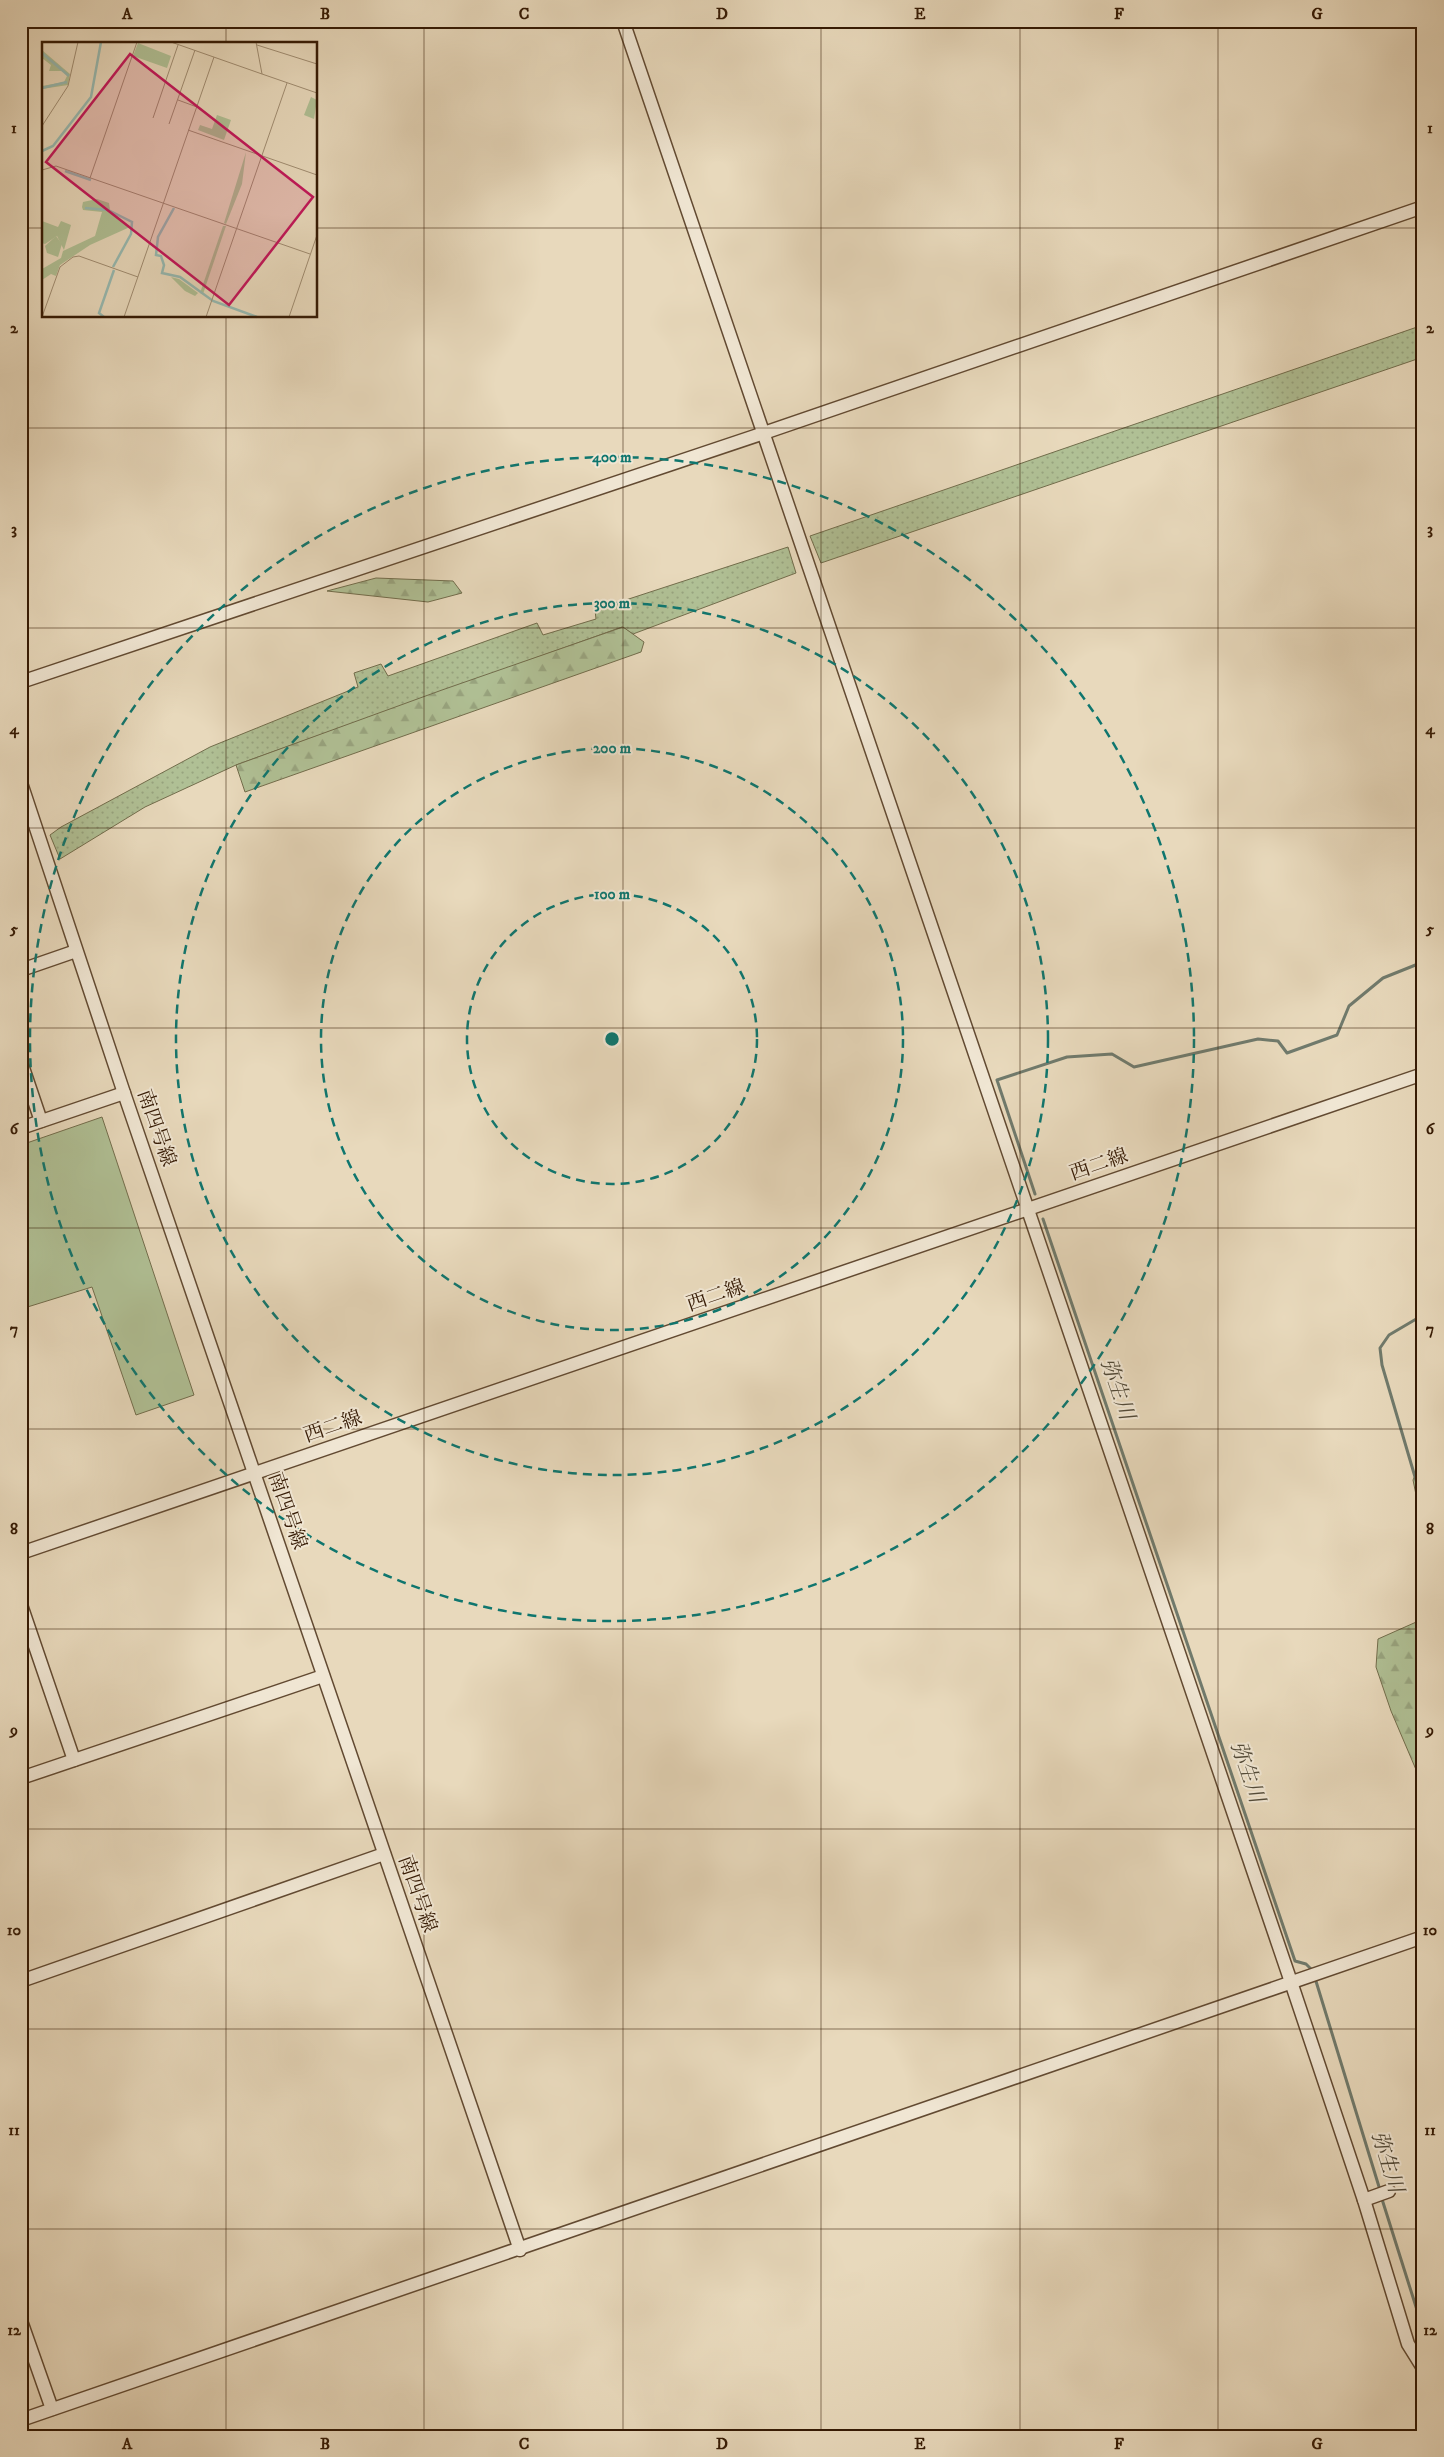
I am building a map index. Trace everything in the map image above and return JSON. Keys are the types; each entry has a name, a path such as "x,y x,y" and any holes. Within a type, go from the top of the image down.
{"street":[{"path":"623,21 1029,1208 1291,1982 1370,2198 1408,2344 1423,2368"},
{"path":"21,682 764,433 1423,207"},
{"name":"南四号線","path":"22,786 124,1093 520,2250"},
{"path":"21,970 76,951"},
{"path":"21,1062 41,1121"},
{"name":"西二線","path":"21,1553 1423,1074"},
{"path":"21,1128 124,1093"},
{"path":"21,1605 74,1760"},
{"path":"21,1778 323,1676"},
{"path":"21,1981 384,1854"},
{"path":"21,2420 520,2250 1423,1937"},
{"path":"1370,2198 1389,2191"},
{"path":"21,2321 52,2409"}],"green space":[{"path":"1423,325 1423,357 821,563 810,536"},
{"path":"788,547 796,573 633,634 622,627 236,765 145,807 60,859 50,835 61,827 210,747 358,687 354,673 381,664 388,676 537,623 543,635 596,619 595,610"},
{"path":"376,578 453,581 462,593 428,602 327,591"},
{"path":"623,627 644,642 641,652 245,792 236,765"},
{"path":"102,1117 194,1395 136,1415 92,1287 21,1309 21,1145"},
{"path":"1423,1457 1423,1529 1413,1480"},
{"path":"1423,1619 1423,1786 1391,1711 1376,1667 1378,1639"}],"waterway":[{"name":"弥生川","path":"1035,1194 997,1080 1067,1057 1112,1054 1134,1067 1258,1039 1278,1041 1287,1053 1337,1035 1349,1006 1383,978 1423,962"},
{"name":"弥生川","path":"1043,1219 1295,1961 1306,1964 1314,1972"},
{"path":"1423,1315 1389,1335 1380,1348 1382,1365 1423,1504"},
{"name":"弥生川","path":"1315,1978 1380,2190"},
{"name":"弥生川","path":"1381,2196 1423,2329"}]}
